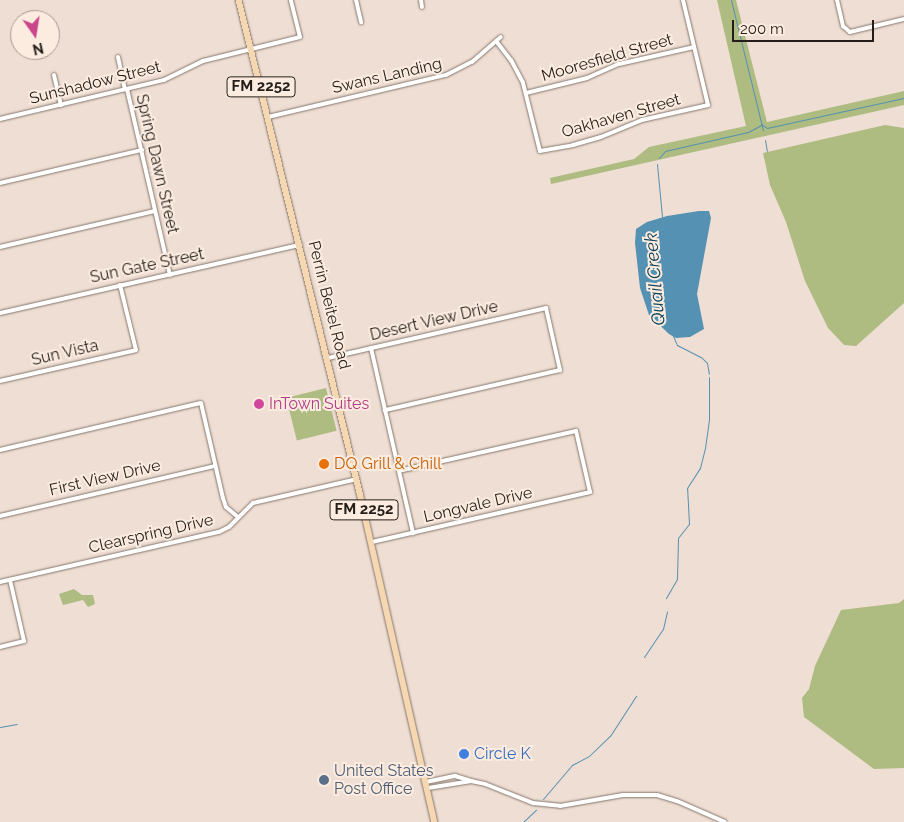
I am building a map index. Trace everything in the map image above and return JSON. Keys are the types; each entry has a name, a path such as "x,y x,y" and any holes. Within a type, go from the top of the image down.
{"main road":[{"name":"Perrin Beitel Road","path":"240,0 372,542 435,822"}],"street":[{"name":"Sunshadow Street","path":"0,119 164,80 203,60 300,37 291,0"},
{"path":"356,0 361,22"},
{"path":"421,0 422,7"},
{"path":"683,0 694,47"},
{"path":"837,0 843,26 850,32 904,20"},
{"name":"Swans Landing","path":"268,117 446,75 472,62 501,37"},
{"path":"496,41 518,70 526,93"},
{"name":"Mooresfield Street","path":"526,93 587,78 619,64 694,47"},
{"name":"Oakhaven Street","path":"526,93 540,151 592,140 642,120 708,105 694,47"},
{"name":"Spring Dawn Street","path":"118,57 142,150 170,275"},
{"path":"54,75 61,105"},
{"path":"0,183 142,150"},
{"path":"0,247 156,211"},
{"name":"Sun Gate Street","path":"0,313 300,244"},
{"name":"Sun Vista","path":"0,381 136,350 120,284"},
{"name":"Desert View Drive","path":"328,358 546,308 560,370 385,410"},
{"path":"371,348 413,533"},
{"path":"0,450 201,403 226,507 238,517"},
{"name":"Longvale Drive","path":"372,542 590,492 576,431 399,471"},
{"name":"First View Drive","path":"0,516 215,466"},
{"name":"Clearspring Drive","path":"0,582 219,532 229,527 248,506 258,501 357,479"},
{"path":"0,647 24,642 10,580"},
{"path":"427,785 455,776 471,781"},
{"path":"427,785 471,781 485,784 521,800 550,805 588,802 623,795 662,796 725,822"}],"green space":[{"path":"717,0 736,0 767,122 904,91 904,105 551,184 550,178 634,159 649,147 746,126"},
{"path":"885,125 904,128 904,303 856,346 844,345 828,328 805,281 786,222 770,185 763,153"},
{"path":"326,388 337,431 297,441 286,398"},
{"path":"74,589 82,595 93,595 95,604 88,607 83,600 63,605 59,594"},
{"path":"904,599 904,768 874,769 804,717 802,698 809,689 815,666 841,610 899,603"}],"water":[{"path":"709,211 711,218 697,294 704,329 690,337 676,338 649,315 640,288 635,243 636,229 647,222 667,216"}],"waterway":[{"name":"Quail Creek","path":"731,0 763,130"},
{"path":"761,124 767,128 904,98"},
{"name":"Quail Creek","path":"659,158 665,151 748,132 761,125"},
{"path":"765,140 767,151"},
{"name":"Quail Creek","path":"657,164 662,217"},
{"name":"Quail Creek","path":"673,336 677,345 702,358 707,363 709,374"},
{"name":"Quail Creek","path":"666,598 677,579 678,538 689,524 687,488 700,468 705,448 709,418 709,377"},
{"name":"Quail Creek","path":"644,657 663,629 667,611"},
{"name":"Quail Creek","path":"543,799 572,765 589,756 610,736 636,696"},
{"path":"0,727 17,724"},
{"name":"Quail Creek","path":"523,822 536,810"}],"place":[{"name":"InTown Suites","path":"259,404"},
{"name":"DQ Grill & Chill","path":"324,464"},
{"name":"Circle K","path":"464,754"},
{"name":"United States Post Office","path":"324,780"}]}
